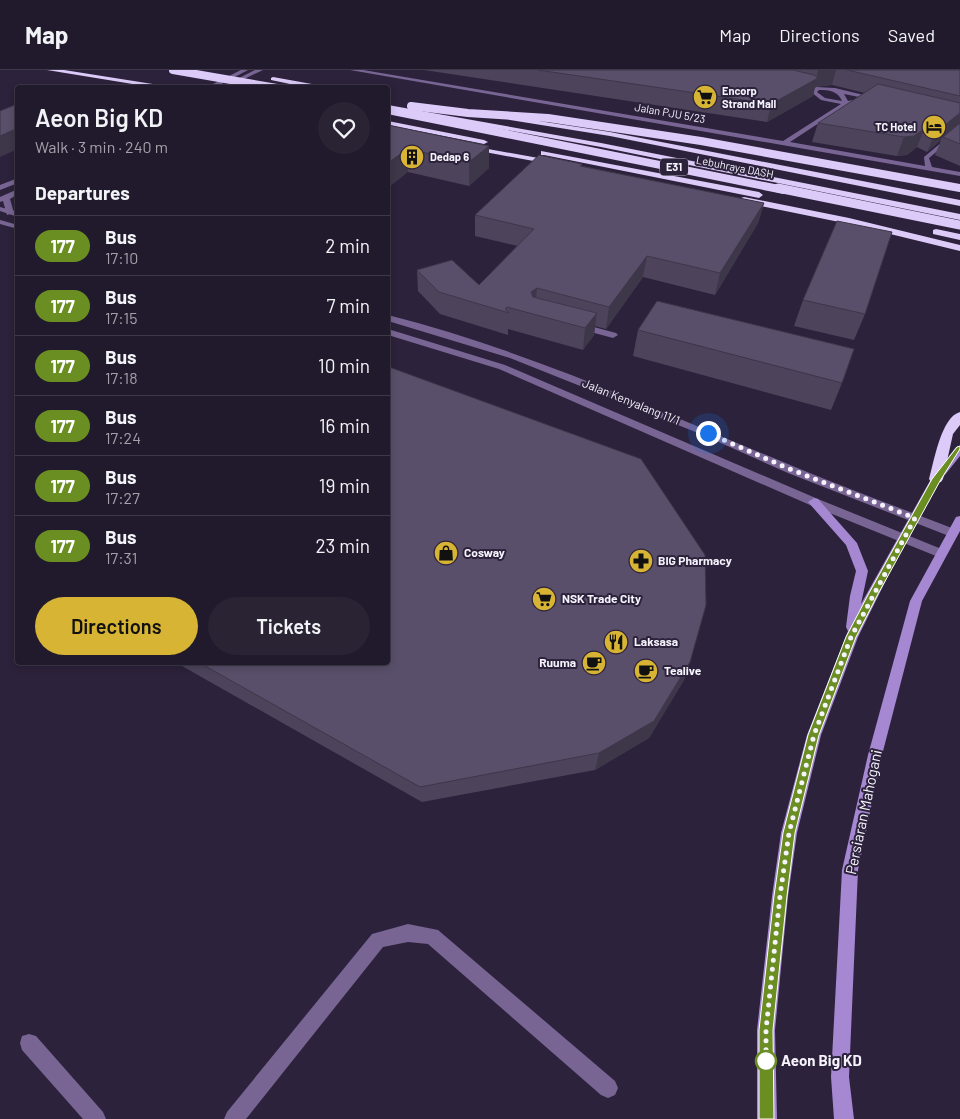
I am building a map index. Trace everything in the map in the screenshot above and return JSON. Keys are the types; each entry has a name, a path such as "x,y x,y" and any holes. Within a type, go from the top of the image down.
{"highway":[{"path":"50,70 154,85"},
{"path":"95,70 183,82"},
{"path":"167,70 256,85"},
{"path":"173,70 274,85"},
{"path":"215,70 274,85"},
{"path":"390,98 610,134 960,202"},
{"path":"390,102 468,113 548,118 692,140 960,188"},
{"path":"390,109 601,145 960,217"},
{"name":"Lebuhraya DASH","path":"390,109 960,225"},
{"path":"390,116 546,141 601,145"},
{"name":"Lebuhraya DASH","path":"390,123 719,186 912,226"},
{"path":"390,131 839,219 960,248"},
{"path":"931,230 960,236"},
{"path":"936,479 946,434 960,416"}],"main road":[{"path":"766,1119 766,1030 780,896 789,833 814,735 851,637 936,479 960,449"},
{"path":"814,502 850,543 862,571 856,596 851,637"},
{"name":"Persiaran Mahogani","path":"844,1119 840,1077 850,870 875,755 916,601 940,553 960,520"}],"street":[{"path":"214,85 245,70"},
{"path":"229,85 260,70"},
{"name":"Jalan PJU 5/23","path":"353,70 960,174"},
{"path":"376,74 401,70"},
{"path":"405,70 408,76 421,82"},
{"path":"786,143 846,103 864,99 886,101 835,90 818,88 814,92 823,100 846,103"},
{"path":"835,90 844,96 846,103"},
{"path":"929,169 926,158 960,129"},
{"path":"0,188 15,181"},
{"path":"0,200 15,192"},
{"path":"9,195 6,199 14,214"},
{"path":"0,210 14,214"},
{"path":"0,222 15,226"},
{"name":"Jalan Kenyalang 11/1","path":"390,319 513,356 708,433 792,470 953,533"},
{"path":"569,324 613,335"},
{"name":"Jalan Kenyalang 11/1","path":"390,333 502,367 814,502 940,553"},
{"path":"234,1119 378,940 408,932 432,936 608,1088"},
{"path":"29,1043 96,1119"}],"building":[{"path":"538,70 793,70 814,75 818,78 771,104"},
{"path":"847,70 960,70 960,96"},
{"path":"878,84 960,103 960,113 935,133 924,129 914,136 904,137 818,123"},
{"path":"15,105 15,129 0,136 0,111"},
{"path":"960,123 960,144 943,137"},
{"path":"390,125 489,146 469,162 407,149 390,162"},
{"path":"539,155 582,164 580,166 764,203 720,273 647,256 609,307 537,288 531,292 533,297 597,313 585,328 507,307 505,309 509,313 439,292 417,270 452,260 479,285 534,229 475,215"},
{"path":"837,221 892,232 865,314 803,300"},
{"path":"657,301 854,349 842,383 638,330"},
{"name":"NSK Trade City","path":"390,367 641,459 705,555 706,605 690,662 654,721 599,753 420,787 203,665 390,665"}],"bus line":[{"name":"177","path":"766,1119 766,1030 780,896 789,833 814,735 851,637 888,564 936,479 960,449"}],"place":[{"name":"Encorp Strand Mall","path":"705,97"},
{"name":"TC Hotel","path":"934,127"},
{"name":"Dedap 6","path":"412,157"},
{"name":"Cosway","path":"446,553"},
{"name":"BIG Pharmacy","path":"641,561"},
{"name":"NSK Trade City","path":"544,599"},
{"name":"Laksasa","path":"616,642"},
{"name":"Ruuma","path":"594,663"},
{"name":"Tealive","path":"646,671"},
{"name":"Aeon Big KD","path":"766,1061"}],"route":[{"path":"708,433 792,470 915,518 888,564 851,637 814,735 789,833 780,896 766,1030 766,1067 766,1061"}]}
